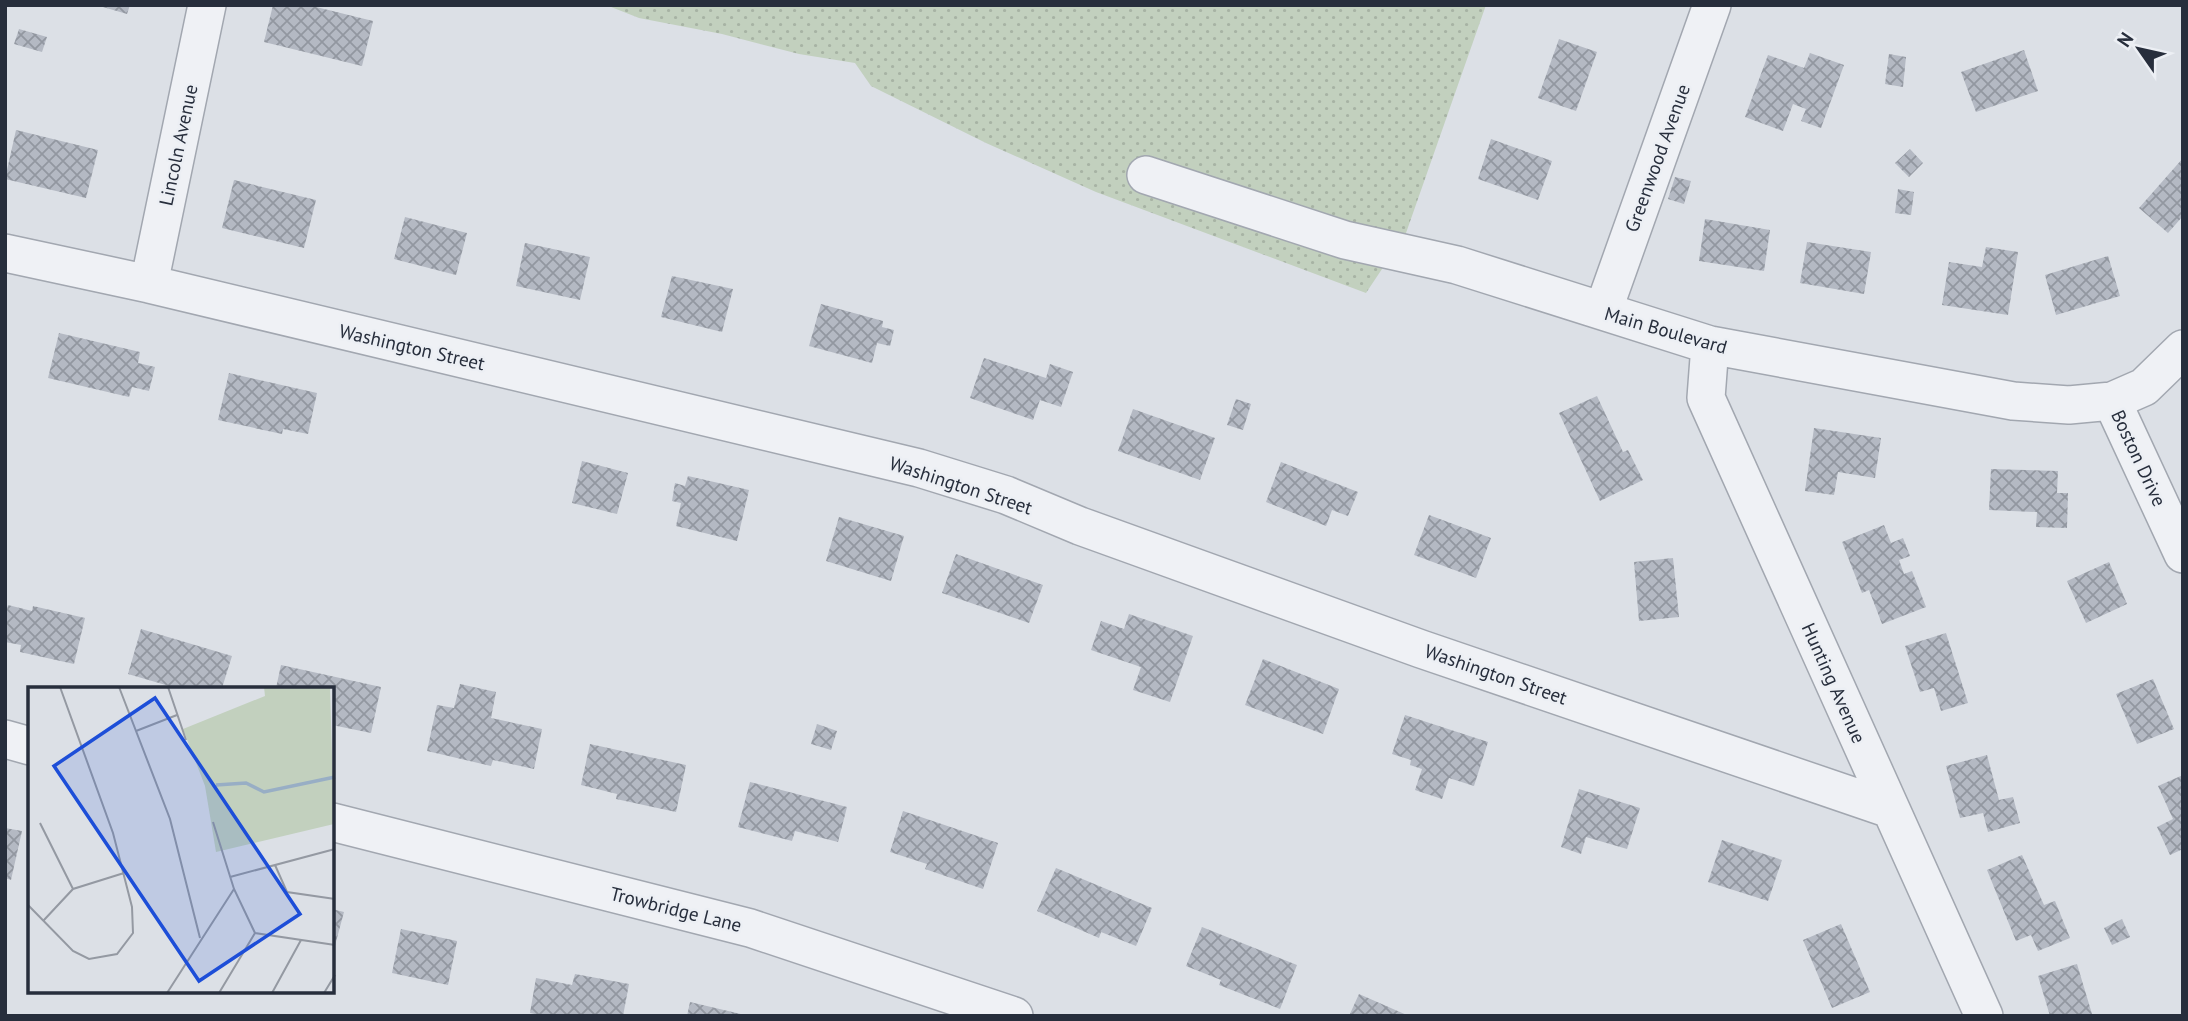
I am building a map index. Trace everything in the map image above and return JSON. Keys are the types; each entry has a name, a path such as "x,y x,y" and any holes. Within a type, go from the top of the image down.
{"street":[{"name":"Lincoln Avenue","path":"149,284 207,5"},
{"name":"Greenwood Avenue","path":"1603,312 1712,5"},
{"name":"Main Boulevard","path":"1146,175 1345,240 1457,265 1710,345 2013,401 2069,405 2112,401 2144,387 2183,349"},
{"name":"Washington Street","path":"5,253 149,284 919,468 1006,495 1080,526 1409,644 1890,809"},
{"name":"Hunting Avenue","path":"1710,345 1706,398 1984,1016"},
{"name":"Boston Drive","path":"2112,401 2183,554"},
{"path":"5,739 28,745"},
{"name":"Trowbridge Lane","path":"334,823 750,928 1014,1016"}],"green space":[{"path":"606,5 1486,5 1406,233 1366,293 1096,192 986,143 871,86 855,63 799,54 722,34 639,18"}],"building":[{"path":"96,5 130,5 127,14"},
{"path":"273,5 308,5 373,21 362,66 264,42"},
{"path":"19,29 47,37 42,52 14,44"},
{"path":"1559,39 1597,52 1576,111 1538,98"},
{"path":"2024,50 2038,91 1976,112 1961,72"},
{"path":"1810,53 1844,65 1821,128 1801,121 1806,109 1793,104 1783,131 1745,117 1768,55 1804,68"},
{"path":"1889,54 1906,57 1903,87 1885,84"},
{"path":"16,130 98,150 86,198 5,179"},
{"path":"1491,139 1552,161 1538,200 1478,179"},
{"path":"1910,149 1923,163 1909,177 1895,163"},
{"path":"2183,158 2183,216 2168,233 2139,208"},
{"path":"1675,177 1691,181 1684,204 1668,199"},
{"path":"234,180 316,200 304,248 222,228"},
{"path":"1898,189 1914,192 1911,215 1895,213"},
{"path":"405,217 467,233 456,275 394,259"},
{"path":"1705,219 1770,230 1764,271 1699,261"},
{"path":"1807,242 1871,252 1864,294 1800,283"},
{"path":"525,243 590,257 580,300 516,286"},
{"path":"1986,247 2018,252 2008,315 1942,305 1949,262 1982,267"},
{"path":"2108,256 2120,296 2056,315 2045,275"},
{"path":"672,276 733,289 722,332 661,317"},
{"path":"821,304 883,321 882,327 894,330 890,346 877,343 872,363 809,346"},
{"path":"59,333 140,352 138,363 155,367 149,391 132,387 129,397 48,378"},
{"path":"984,358 1046,378 1050,364 1073,372 1061,407 1040,400 1033,420 970,398"},
{"path":"229,373 317,393 308,434 283,429 282,434 218,420"},
{"path":"1597,396 1623,452 1628,450 1643,480 1600,501 1559,413"},
{"path":"1236,399 1251,404 1243,430 1227,425"},
{"path":"1133,409 1215,438 1200,480 1118,451"},
{"path":"1814,428 1881,438 1875,478 1838,472 1834,495 1805,491"},
{"path":"582,461 628,473 617,514 572,503"},
{"path":"1281,462 1358,492 1348,516 1332,510 1326,526 1266,502"},
{"path":"1991,469 2058,471 2057,493 2068,493 2067,528 2036,527 2037,512 1989,510"},
{"path":"688,476 749,490 737,541 676,526 681,503 672,501 675,483 685,486"},
{"path":"1429,515 1491,538 1476,578 1414,555"},
{"path":"839,517 904,536 891,581 826,561"},
{"path":"1884,525 1891,543 1903,538 1910,556 1899,560 1904,574 1912,571 1926,607 1882,624 1869,590 1862,593 1842,542"},
{"path":"956,554 1043,585 1029,623 942,593"},
{"path":"1673,558 1679,617 1639,621 1634,562"},
{"path":"2109,562 2127,604 2086,623 2067,581"},
{"path":"8,605 32,611 33,606 85,618 74,664 20,652 21,645 5,642"},
{"path":"1129,614 1193,636 1170,702 1133,690 1141,667 1091,650 1101,621 1124,629"},
{"path":"141,629 232,656 222,687 173,687 128,674"},
{"path":"1946,633 1968,703 1941,711 1934,688 1920,692 1905,646"},
{"path":"1263,659 1339,689 1323,734 1245,705"},
{"path":"281,665 381,687 371,733 334,725 334,687 276,687"},
{"path":"2153,679 2174,729 2137,744 2116,694"},
{"path":"460,684 496,692 491,718 542,729 534,769 493,760 491,766 427,751 437,705 454,708"},
{"path":"1405,715 1488,742 1474,786 1449,778 1442,799 1415,790 1422,769 1410,765 1411,760 1392,754"},
{"path":"817,724 837,731 831,750 811,744"},
{"path":"590,744 686,765 676,812 616,799 617,794 581,785"},
{"path":"1987,755 1999,800 2013,797 2020,823 1988,832 1983,813 1960,818 1946,766"},
{"path":"2183,775 2183,849 2170,855 2157,827 2173,819 2158,786"},
{"path":"750,782 847,807 838,842 795,831 792,841 738,827"},
{"path":"1579,789 1640,808 1627,849 1586,837 1581,854 1561,847"},
{"path":"903,811 998,843 983,889 925,869 927,864 890,852"},
{"path":"5,828 22,831 11,880 5,878"},
{"path":"1722,840 1782,860 1768,901 1708,882"},
{"path":"2022,855 2044,905 2055,901 2070,938 2038,951 2031,935 2016,941 1987,870"},
{"path":"1056,868 1152,908 1136,946 1101,932 1099,938 1037,911"},
{"path":"334,910 344,912 334,949"},
{"path":"2122,919 2130,937 2112,945 2104,928"},
{"path":"1841,924 1870,992 1832,1008 1803,940"},
{"path":"1202,927 1297,965 1280,1009 1219,985 1221,980 1186,966"},
{"path":"401,929 457,941 448,985 392,973"},
{"path":"2077,964 2092,1014 2050,1016 2038,976"},
{"path":"575,974 629,984 623,1016 545,1016 530,1013 536,978 572,985"},
{"path":"1359,994 1409,1016 1349,1016"},
{"path":"690,1002 745,1015 745,1016 687,1016"}]}
